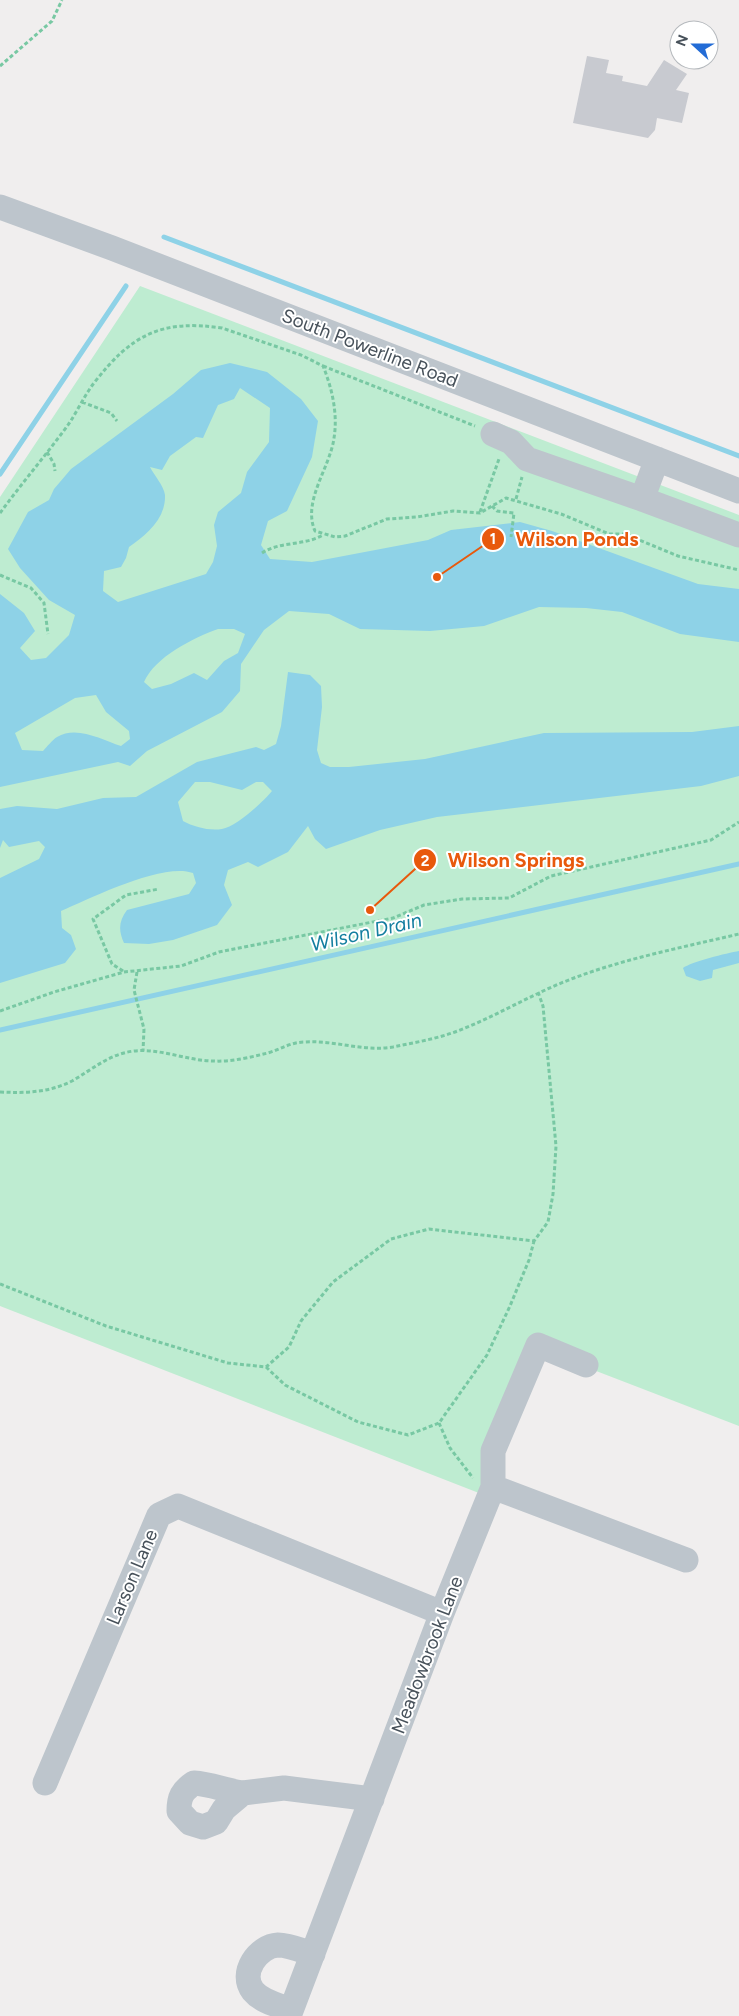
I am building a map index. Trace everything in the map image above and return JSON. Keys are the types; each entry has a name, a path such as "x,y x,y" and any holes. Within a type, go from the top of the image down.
{"street":[{"name":"South Powerline Road","path":"0,207 112,248 739,491"},
{"path":"493,434 511,442 527,459 739,535"},
{"path":"642,499 657,459"},
{"path":"586,1364 538,1344 493,1451 490,1493 686,1560"},
{"name":"Meadowbrook Lane","path":"290,2013 442,1613 490,1493"},
{"name":"Larson Lane","path":"45,1783 159,1515 178,1506 442,1613"},
{"path":"243,1793 284,1788 372,1799"},
{"path":"290,2013 262,1999 252,1989 247,1976 254,1959 267,1948 279,1945 313,1954"}],"path":[{"path":"0,66 52,21 62,0"},
{"path":"0,513 68,424 94,383 127,346 141,336 166,328 190,325 222,328 301,355 323,366 493,434 499,440 502,450 480,513"},
{"path":"323,366 332,396 335,437 331,454 313,500 311,513 316,531 324,535 345,536 393,518 416,517 452,511 480,513 506,498 561,514 609,534 625,534 678,556 739,570"},
{"path":"82,402 111,413 117,421"},
{"path":"47,452 54,464 55,471"},
{"path":"492,506 497,511 514,513 511,537"},
{"path":"262,553 269,548 314,540 324,535"},
{"path":"0,575 31,588 44,603 48,634"},
{"path":"0,1011 54,992 124,972 181,966 219,952 393,918 424,905 462,898 509,898 551,876 712,840 739,822"},
{"path":"124,972 112,964 93,919 126,895 160,889"},
{"path":"0,1092 33,1094 47,1090 71,1081 118,1053 143,1051 190,1060 216,1061 245,1058 270,1052 290,1043 306,1042 374,1050 435,1038 464,1028 538,992 613,965 739,934"},
{"path":"137,972 134,991 144,1029 143,1051"},
{"path":"0,1284 106,1326 228,1363 266,1367 285,1385 358,1422 408,1435 439,1423 487,1355 514,1299 534,1241 548,1222 556,1146 543,1006 538,992"},
{"path":"266,1367 289,1346 300,1321 333,1282 390,1239 429,1228 534,1241"},
{"path":"439,1423 450,1448 490,1493"}],"green space":[{"path":"140,286 739,515 739,1426 539,1349 484,1495 0,1306 0,497"}],"water":[{"path":"230,363 267,372 301,399 318,421 312,457 287,511 268,521 261,545 270,559 312,562 428,540 451,530 520,522 552,531 698,584 739,589 739,642 680,634 622,612 586,608 539,607 484,626 430,631 360,629 329,614 289,611 264,630 241,664 240,691 222,712 147,751 130,766 118,762 0,787 0,594 24,613 35,631 20,648 31,660 46,658 69,635 75,615 49,600 20,568 8,549 28,512 49,500 54,489 71,469 173,394 201,370","holes":["240,388 270,408 269,442 247,472 241,493 218,512 214,525 217,546 213,562 206,574 118,602 103,591 104,571 121,567 129,547 154,526 159,519 164,504 165,495 161,484 150,467 162,470 170,456 196,437 203,438 218,405 234,399","218,629 234,629 245,634 238,653 224,661 207,680 194,673 171,684 152,689 144,682 149,673 166,657 186,643","96,695 106,712 129,731 130,739 121,746 89,735 73,732 57,737 43,751 22,750 15,733 75,698"]},
{"path":"288,672 310,675 321,686 322,707 317,750 321,763 330,767 349,767 425,759 544,733 692,732 739,726 739,776 701,786 437,817 380,830 326,849 315,839 308,826 288,852 258,867 248,862 228,870 224,885 232,905 217,925 173,940 149,944 124,943 120,926 127,910 189,894 196,883 193,873 180,871 164,872 108,890 61,911 62,928 71,935 76,949 65,963 0,983 0,878 39,859 45,847 39,841 9,847 3,840 0,848 0,809 17,806 57,809 103,798 136,797 197,762 256,747 264,750 276,744 281,726","holes":["195,782 210,782 242,790 256,782 263,782 272,791 249,813 228,827 207,829 183,821 178,802"]},
{"path":"739,951 739,963 713,970 712,978 700,981 686,976 683,968 693,963"}],"building":[{"path":"587,56 609,60 606,73 623,76 622,81 647,86 664,60 669,63 669,70 680,70 687,74 676,90 689,93 682,123 657,118 655,130 648,138 573,123"}],"waterway":[{"path":"164,237 739,456"},
{"path":"0,474 126,286"},
{"name":"Wilson Drain","path":"0,1030 739,864"}],"place":[{"name":"Wilson Ponds","path":"437,577"},
{"name":"Wilson Springs","path":"370,910"}]}
